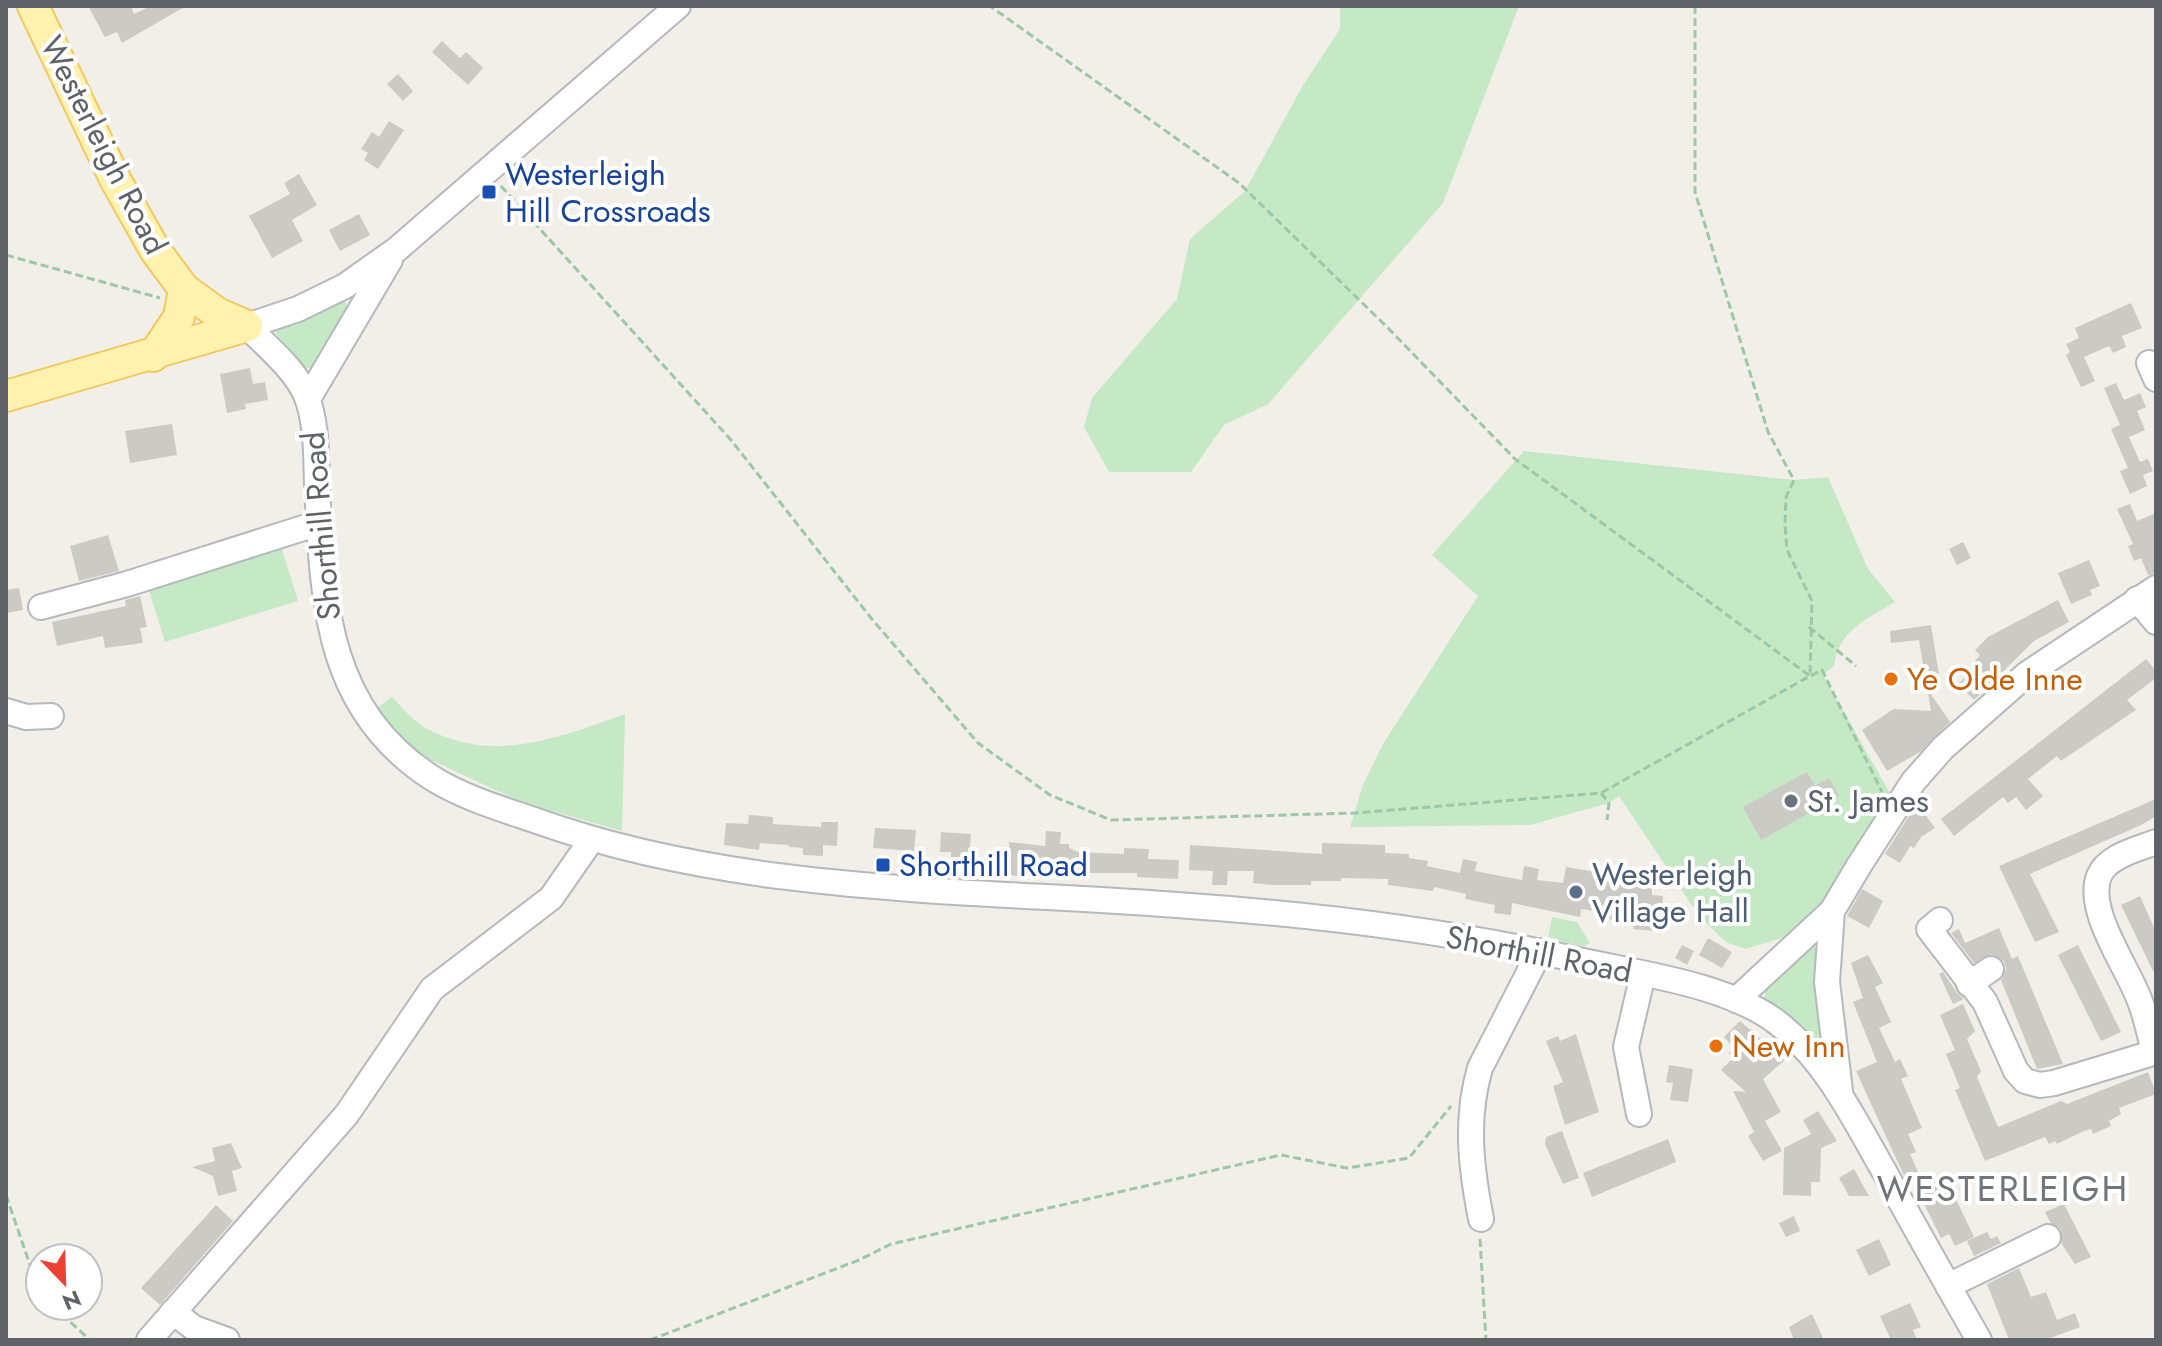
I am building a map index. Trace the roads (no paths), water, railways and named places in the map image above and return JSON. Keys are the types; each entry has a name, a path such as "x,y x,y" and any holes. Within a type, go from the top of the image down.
{"main road":[{"name":"Westerleigh Road","path":"33,6 115,179 182,303 247,326"},
{"path":"153,356 182,303"},
{"path":"6,396 153,356 247,326"}],"street":[{"path":"247,326 298,309 345,286 396,250 678,6"},
{"path":"308,399 396,250"},
{"name":"Shorthill Road","path":"247,326 296,378 308,399 316,447 322,588 331,637 343,671 360,707 398,751 432,778 469,797 592,839 824,882 1193,906 1388,925 1540,951 1643,974 1736,1000 1772,1018 1799,1041 1840,1094"},
{"path":"41,607 127,584 319,523"},
{"path":"1736,1000 1832,911 1923,771 1985,709 2046,660 2147,593 2156,622"},
{"path":"6,711 26,717 51,716"},
{"path":"149,1340 347,1114 432,989 551,898 592,839"},
{"path":"1940,920 1929,929 1985,1002 2016,1071 2025,1081 2040,1085 2054,1083 2155,1052 2141,1003 2101,917 2097,899 2098,877 2109,862 2156,842"},
{"path":"1832,911 1827,982 1840,1094 1979,1340"},
{"path":"1481,1219 1470,1163 1470,1108 1474,1088 1480,1068 1540,951"},
{"path":"1969,984 1991,969"},
{"path":"1639,1114 1626,1047 1643,974"},
{"path":"1948,1286 2048,1237"},
{"path":"173,1312 194,1328 227,1340"}],"place":[{"name":"Westerleigh Hill Crossroads","path":"489,192"},
{"name":"Ye Olde Inne","path":"1891,679"},
{"name":"St. James","path":"1791,801"},
{"name":"Shorthill Road","path":"883,865"},
{"name":"Westerleigh Village Hall","path":"1576,892"},
{"name":"New Inn","path":"1716,1046"}],"district":[{"name":"WESTERLEIGH","path":"2003,1188"}]}
